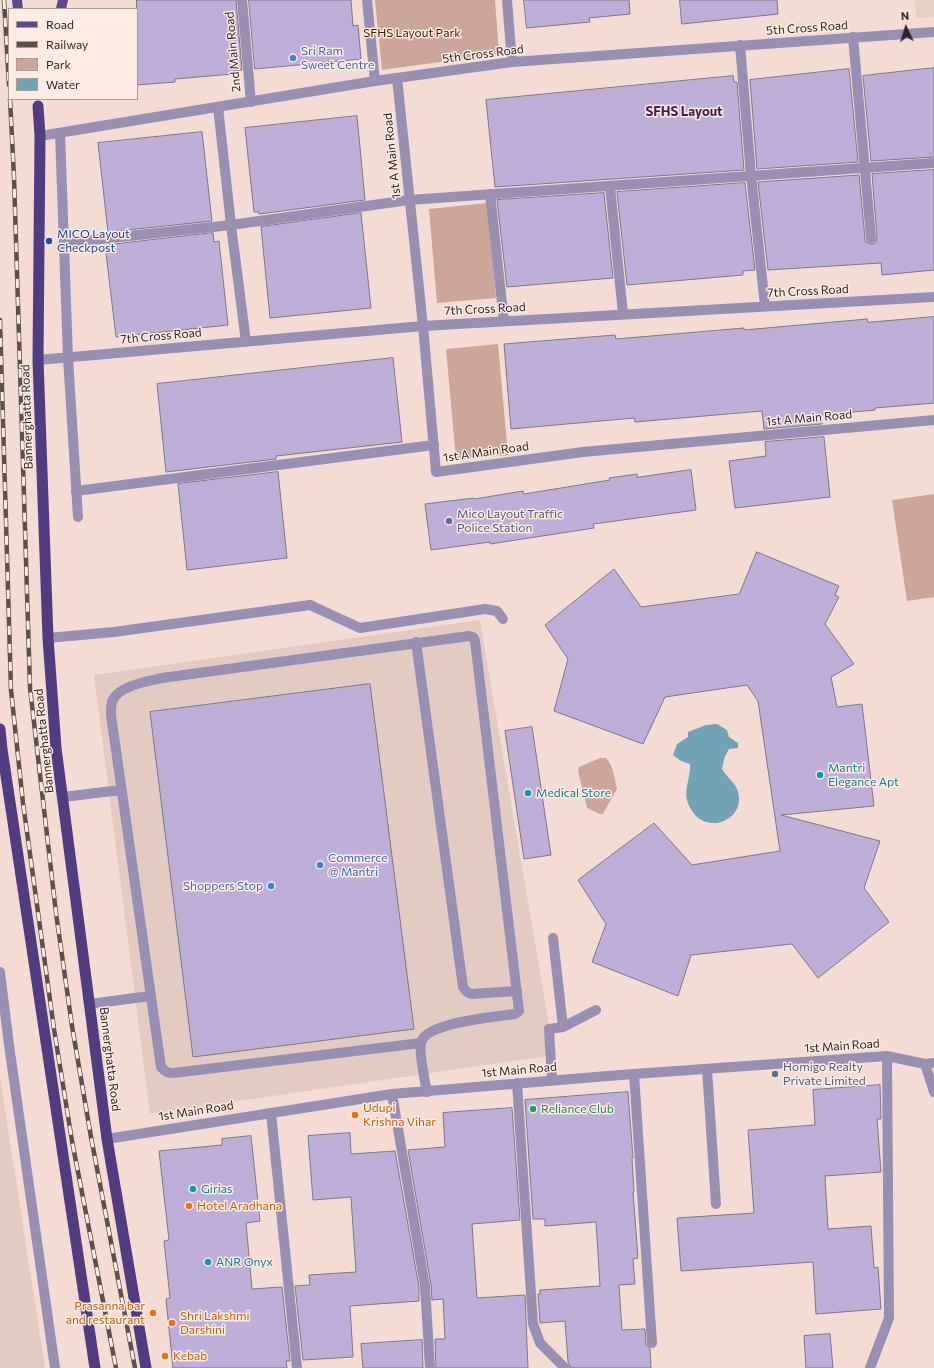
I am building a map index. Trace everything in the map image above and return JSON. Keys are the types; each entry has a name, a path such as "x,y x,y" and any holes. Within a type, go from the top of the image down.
{"highway":[{"name":"Bannerghatta Road","path":"37,101 40,136 38,360 48,638 56,748 107,1139 146,1368"},
{"path":"0,729 1,749 95,1368"}],"street":[{"name":"2nd Main Road","path":"242,0 251,102"},
{"path":"367,0 374,81"},
{"path":"507,0 512,62"},
{"name":"5th Cross Road","path":"40,136 374,81 512,62 934,32"},
{"path":"853,38 871,238"},
{"path":"740,45 751,175 765,306"},
{"name":"1st A Main Road","path":"397,78 423,326 436,472 583,452 934,420"},
{"path":"218,107 246,342"},
{"path":"60,133 68,358 78,517"},
{"path":"64,243 231,225 409,200 934,163"},
{"path":"610,186 623,314"},
{"path":"490,194 504,321"},
{"name":"7th Cross Road","path":"38,360 423,326 934,297"},
{"path":"76,491 434,446"},
{"path":"48,638 114,632 310,605 360,628 485,608 497,611 503,619"},
{"path":"421,1043 171,1074 165,1072 161,1067 150,996 111,715 112,701 120,692 132,686 162,678 416,642 469,636 474,638 519,1011 515,1014 450,1024 425,1035 421,1043 426,1092"},
{"path":"416,642 463,987 467,992 472,994 517,991"},
{"path":"63,797 121,790"},
{"path":"552,938 563,1027"},
{"path":"0,972 8,1045 55,1368"},
{"path":"90,1004 150,996"},
{"path":"552,1080 549,1029 563,1027 596,1010"},
{"path":"870,1368 890,1318 887,1056"},
{"name":"1st Main Road","path":"107,1139 392,1094 552,1080 887,1056 929,1063"},
{"path":"929,1063 934,1092"},
{"path":"707,1069 716,1204"},
{"path":"634,1074 652,1343"},
{"path":"517,1083 533,1324 540,1344 565,1368"},
{"path":"392,1094 425,1286 430,1368"},
{"path":"271,1113 297,1368"}],"shaded area":[{"path":"915,0 934,0 934,17 916,18"},
{"name":"Commerce @ Mantri","path":"480,620 554,1055 150,1114 94,675"},
{"path":"0,1077 45,1368 0,1368"}],"green space":[{"name":"SFHS Layout Park","path":"375,0 495,0 499,54 382,70"},
{"path":"487,203 496,298 437,303 429,209"},
{"path":"498,344 508,455 456,460 446,349"},
{"path":"934,494 934,597 907,601 892,500"},
{"path":"600,758 606,758 609,761 617,789 603,814 599,814 587,808 578,771 579,767"}],"water":[{"path":"717,724 727,730 729,737 738,743 738,748 729,749 725,756 722,769 736,787 739,800 736,810 730,817 721,822 712,823 702,820 693,813 686,796 690,764 681,761 673,755 677,744 688,737 688,732 706,725"}],"building":[{"path":"137,0 236,0 242,70 233,71 233,74 175,79 175,82 138,85"},
{"path":"249,0 351,0 353,26 358,25 361,59 255,69"},
{"path":"524,0 629,0 630,14 589,18 590,22 527,28"},
{"path":"680,0 777,0 778,14 682,24"},
{"path":"934,68 934,157 871,161 863,76"},
{"path":"849,69 858,162 757,169 750,80"},
{"path":"733,76 734,82 737,82 744,170 495,187 486,100"},
{"path":"357,116 365,200 259,214 259,212 254,212 245,128"},
{"path":"202,132 212,221 108,232 98,143"},
{"path":"934,170 934,270 882,275 881,263 768,270 758,182 859,175 865,239 866,242 871,244 875,243 877,237 872,174"},
{"path":"745,183 755,270 743,271 743,275 627,285 617,192"},
{"path":"604,193 613,278 507,287 497,200"},
{"path":"361,213 371,308 270,318 261,227"},
{"path":"213,233 214,242 219,241 228,325 116,337 106,253 110,253 109,245"},
{"path":"934,317 934,403 875,408 875,410 821,415 822,424 764,429 762,411 635,422 634,418 511,429 504,344 615,335 616,339 867,319 868,322"},
{"path":"393,358 402,442 276,456 276,459 166,472 157,384"},
{"path":"824,437 830,497 735,508 729,461 766,456 765,442"},
{"path":"691,470 696,510 593,524 594,528 490,544 490,542 431,550 425,504 475,499 523,491 524,494 610,480 609,478 637,474 637,477"},
{"path":"278,472 287,558 187,570 178,484"},
{"name":"Mantri Elegance Apt","path":"757,552 839,586 835,595 839,597 825,624 854,664 831,677 837,707 862,704 874,806 781,815 880,841 864,888 889,922 818,978 792,944 691,955 678,996 592,962 606,924 578,880 654,823 692,865 780,851 758,701 747,685 665,697 643,744 554,711 568,659 545,625 614,569 641,607 739,594"},
{"path":"370,684 414,1029 193,1057 150,712"},
{"name":"Medical Store","path":"532,727 551,855 524,859 505,731"},
{"path":"880,1085 881,1119 877,1119 881,1172 825,1176 828,1229 871,1226 874,1268 878,1267 881,1309 816,1314 813,1262 681,1271 677,1218 754,1213 748,1130 815,1125 813,1090"},
{"path":"628,1092 638,1258 633,1259 635,1284 619,1285 622,1330 645,1329 646,1344 650,1349 651,1368 571,1368 568,1362 565,1321 540,1323 538,1294 540,1294 540,1290 600,1286 596,1222 545,1226 545,1219 533,1219 525,1100"},
{"path":"512,1108 520,1220 472,1224 477,1298 525,1295 528,1368 436,1368 435,1339 445,1339 443,1299 432,1300 431,1285 408,1150 445,1147 443,1113"},
{"path":"350,1133 351,1154 395,1151 419,1287 419,1301 350,1306 353,1357 303,1360 295,1286 310,1285 309,1275 356,1272 351,1197 313,1200 308,1136"},
{"path":"251,1136 260,1221 246,1223 252,1289 282,1287 290,1361 286,1361 287,1368 173,1368 166,1299 170,1298 164,1241 169,1240 159,1151 222,1145 222,1139"},
{"path":"830,1334 833,1368 806,1368 804,1336"},
{"path":"422,1340 423,1368 363,1368 361,1344"}],"railway":[{"path":"4,0 8,68"},
{"path":"10,100 14,177 30,688 56,913 72,1026 91,1137 135,1368"},
{"path":"0,320 11,690 23,803 54,1029 72,1141 116,1368"}],"place":[{"name":"Sri Ram Sweet Centre","path":"293,58"},
{"name":"MICO Layout Checkpost","path":"49,241"},
{"name":"Mico Layout Traffic Police Station","path":"449,521"},
{"name":"Mantri Elegance Apt","path":"820,775"},
{"name":"Medical Store","path":"528,793"},
{"name":"Commerce @ Mantri","path":"320,865"},
{"name":"Shoppers Stop","path":"271,886"},
{"name":"Homigo Realty Private Limited","path":"775,1074"},
{"name":"Reliance Club","path":"533,1109"},
{"name":"Udupi Krishna Vihar","path":"355,1115"},
{"name":"Girias","path":"193,1189"},
{"name":"Hotel Aradhana","path":"189,1206"},
{"name":"ANR Onyx","path":"208,1262"},
{"name":"Prasanna bar and restaurant","path":"153,1313"},
{"name":"Shri Lakshmi Darshini","path":"172,1323"},
{"name":"Kebab","path":"165,1356"}],"district":[{"name":"SFHS Layout","path":"684,112"}]}
